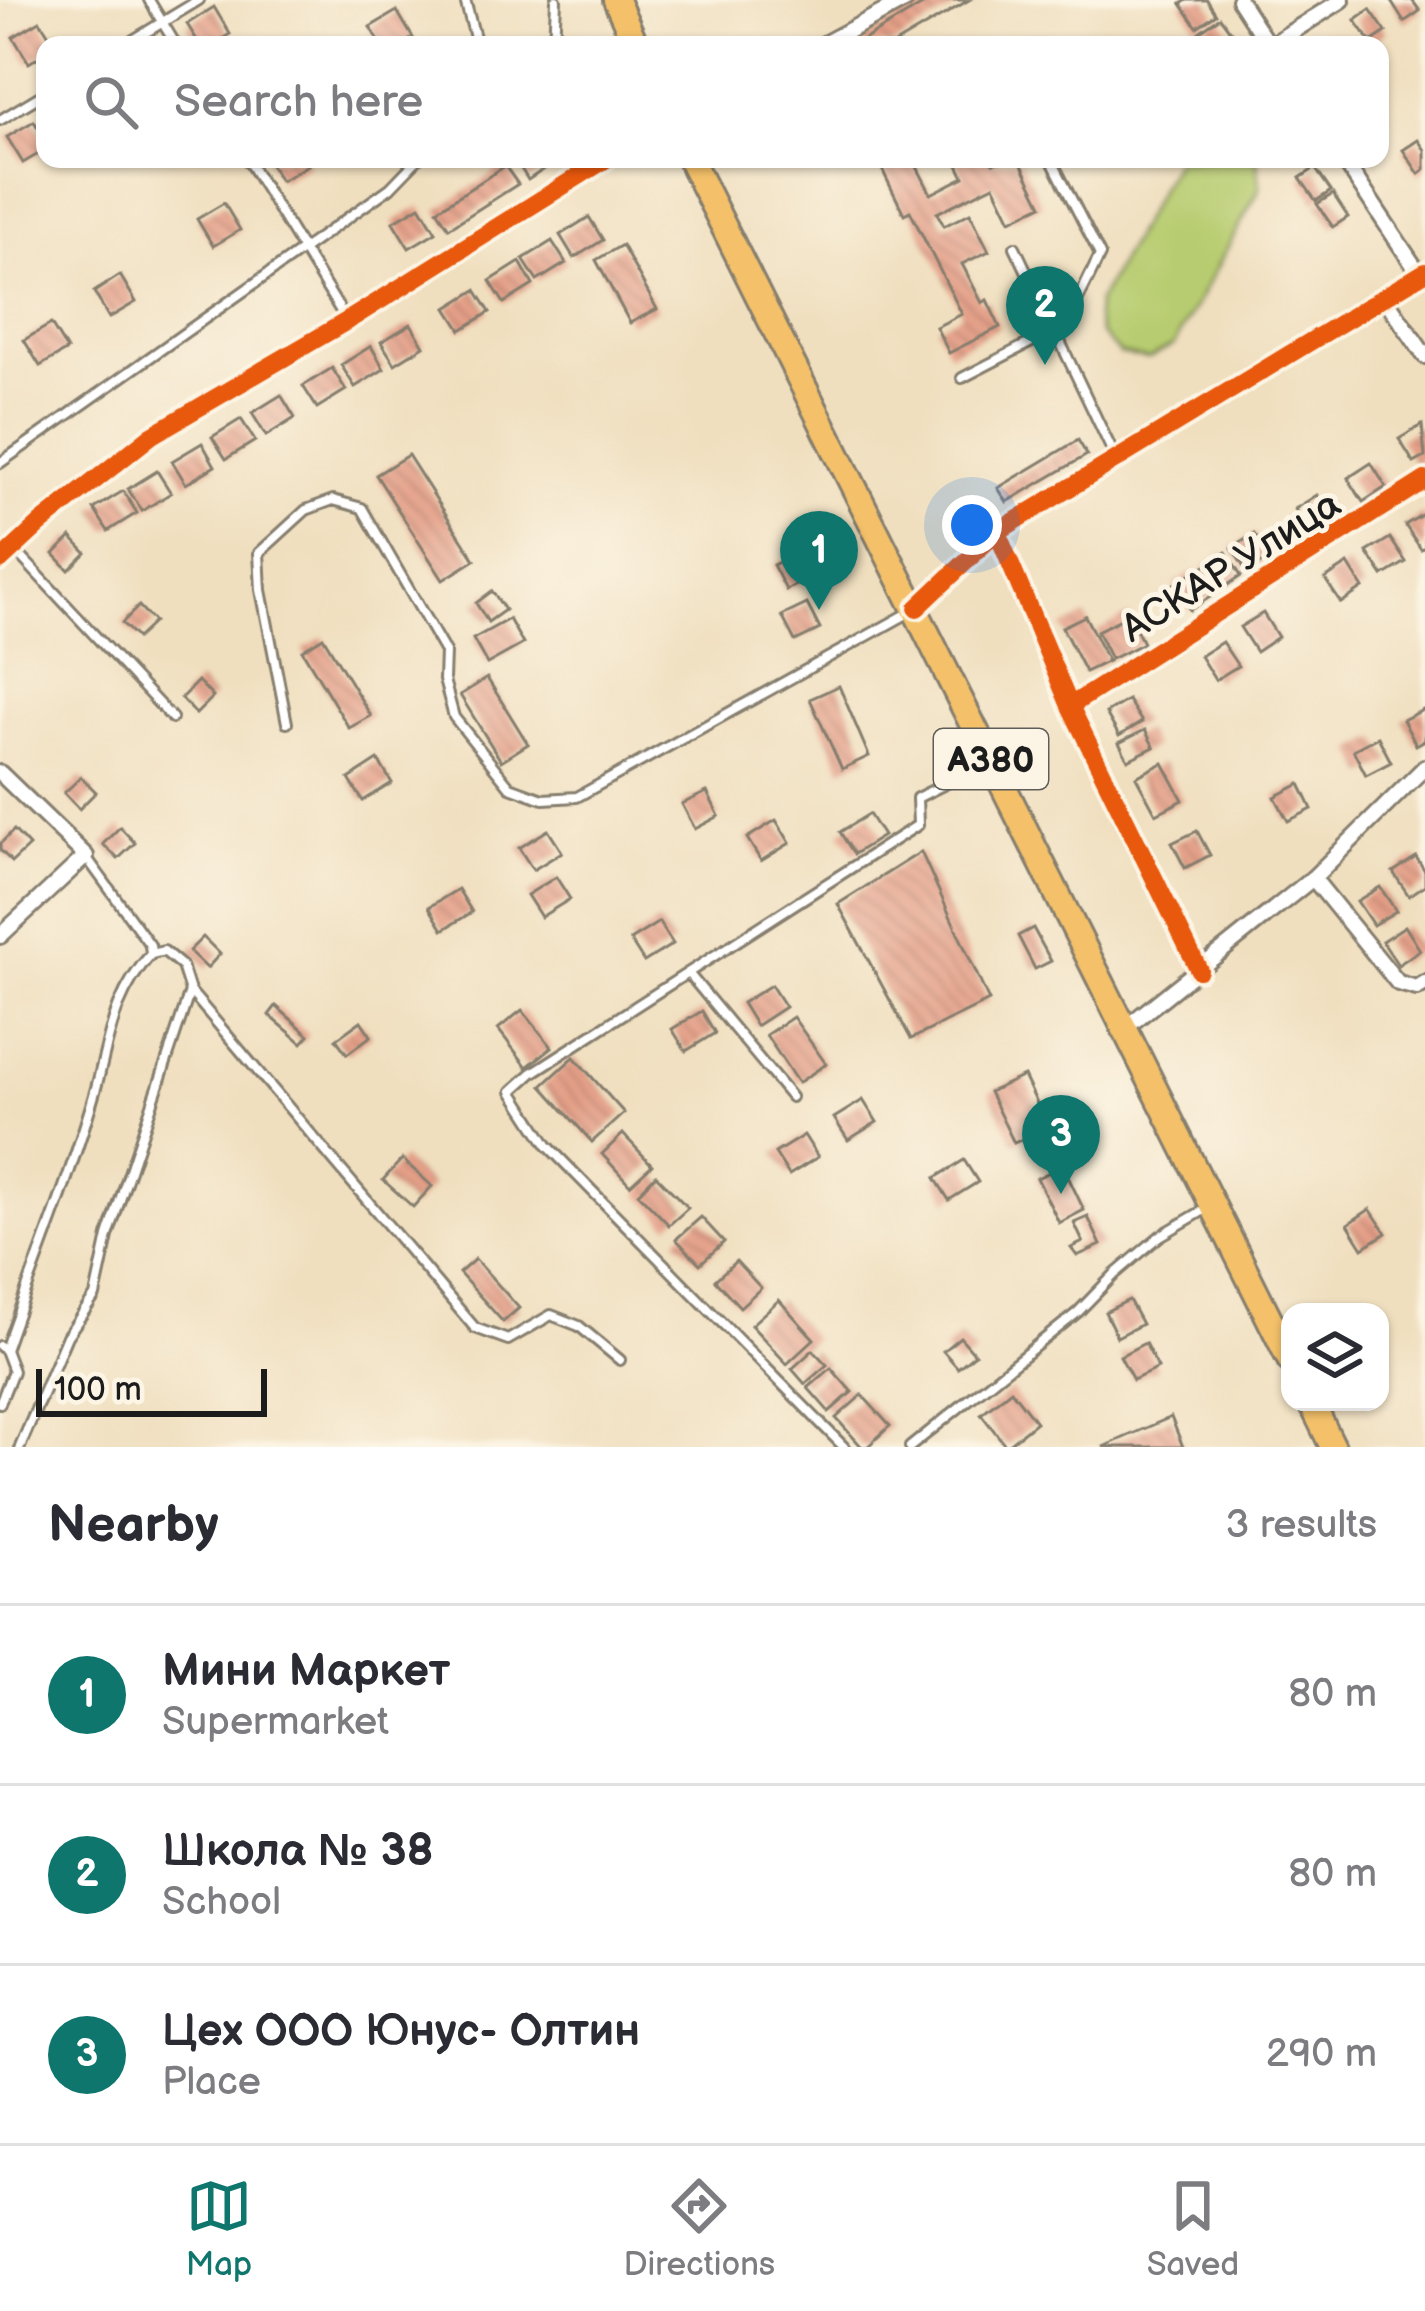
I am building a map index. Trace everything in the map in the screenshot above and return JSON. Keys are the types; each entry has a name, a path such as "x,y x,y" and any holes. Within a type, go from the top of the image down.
{"highway":[{"path":"616,0 632,36"},
{"name":"A380","path":"695,168 1281,1342"},
{"path":"1316,1411 1334,1447"}],"street":[{"path":"839,36 906,0"},
{"path":"1239,0 1263,36"},
{"path":"1284,36 1342,0"},
{"path":"7,554 152,435 347,321 587,168"},
{"path":"917,608 997,532 1422,274 1349,168"},
{"path":"1385,298 1425,356"},
{"name":"АСКАР Улица","path":"1070,706 1425,480"},
{"path":"997,532 1070,706 1199,970"},
{"path":"1124,1029 1312,878 1425,767"},
{"path":"0,773 86,856 0,936"},
{"path":"1312,878 1398,983 1417,988 1425,983"}],"lane":[{"path":"149,0 171,36"},
{"path":"139,36 199,0"},
{"path":"464,0 474,36"},
{"path":"554,36 556,0"},
{"path":"0,120 36,98"},
{"path":"253,168 347,321"},
{"path":"0,463 391,188 410,168"},
{"path":"962,378 1053,331 1077,302 1100,255 1056,168"},
{"path":"1015,248 1117,460"},
{"path":"287,723 260,590 259,553 306,510 333,500 362,508 446,652 444,680 454,717 510,787 543,799 577,797 917,608"},
{"path":"7,554 172,718"},
{"path":"844,1447 547,1145 512,1090 918,825 917,798 992,760"},
{"path":"86,856 150,945 151,954"},
{"path":"0,1403 13,1371 2,1348 96,1086 116,1009 137,969 151,954 164,951 182,966 190,991 476,1328 508,1340 551,1315 579,1326 620,1360"},
{"path":"688,973 791,1097"},
{"path":"20,1447 67,1336 95,1296 108,1236 190,991"},
{"path":"910,1447 1078,1312 1160,1236 1212,1205"}],"green space":[{"path":"1171,168 1258,168 1260,188 1174,345 1149,359 1120,354 1100,333 1097,304"}],"building":[{"path":"931,0 969,0 908,36 870,36"},
{"path":"1207,0 1216,14 1197,27 1181,4"},
{"path":"1390,0 1412,0 1420,11 1404,22"},
{"path":"214,7 230,34 194,36 187,24"},
{"path":"1370,9 1386,32 1367,36 1355,20"},
{"path":"397,11 412,36 376,36 370,27"},
{"path":"1220,17 1234,36 1202,36 1199,32"},
{"path":"40,21 49,36 36,36 36,59 29,63 13,37"},
{"path":"34,121 36,155 23,163 7,137"},
{"path":"1418,140 1425,150 1425,169 1419,174 1403,150"},
{"path":"273,168 303,168 281,181"},
{"path":"502,168 518,184 449,228 437,210"},
{"path":"521,168 546,168 528,180"},
{"path":"881,168 918,168 931,194 964,177 960,168 1024,168 1042,205 1011,220 994,185 937,213 944,226 970,213 989,251 962,264 1000,327 949,353 936,327 962,314 910,211 904,214"},
{"path":"1315,168 1331,191 1316,201 1300,178"},
{"path":"1333,194 1348,217 1333,227 1317,204"},
{"path":"224,203 240,230 213,246 197,219"},
{"path":"420,206 436,232 409,248 393,222"},
{"path":"589,217 603,240 574,258 560,235"},
{"path":"552,241 566,263 537,281 523,259"},
{"path":"622,245 657,309 630,323 596,260"},
{"path":"520,262 533,285 504,303 490,281"},
{"path":"120,275 136,302 109,318 94,292"},
{"path":"476,290 490,312 461,330 447,308"},
{"path":"51,324 67,350 40,366 24,340"},
{"path":"411,324 424,346 395,364 381,342"},
{"path":"371,346 384,369 355,387 341,365"},
{"path":"332,368 346,390 317,408 303,386"},
{"path":"281,395 295,418 266,436 252,413"},
{"path":"241,419 255,441 226,459 212,437"},
{"path":"1422,425 1425,457 1414,463 1399,439"},
{"path":"1078,440 1087,455 1007,502 998,488"},
{"path":"202,443 215,466 186,484 172,461"},
{"path":"408,455 475,560 443,580 376,475"},
{"path":"1371,463 1386,487 1363,502 1348,478"},
{"path":"157,471 171,493 142,511 128,489"},
{"path":"123,491 137,513 108,531 94,509"},
{"path":"1317,495 1333,519 1310,533 1295,509"},
{"path":"1425,513 1425,547 1421,549 1405,525"},
{"path":"1254,534 1270,558 1247,572 1232,548"},
{"path":"71,537 86,553 69,570 54,554"},
{"path":"1390,538 1406,562 1383,576 1367,552"},
{"path":"1226,552 1241,576 1219,591 1203,567"},
{"path":"798,553 810,577 786,590 773,565"},
{"path":"1348,564 1363,588 1341,603 1325,579"},
{"path":"1197,570 1213,595 1190,610 1174,584"},
{"path":"492,591 505,610 488,622 476,603"},
{"path":"807,604 820,629 795,641 782,616"},
{"path":"139,606 154,622 137,638 122,623"},
{"path":"1263,613 1278,637 1256,652 1240,627"},
{"path":"1129,615 1143,643 1111,659 1097,631"},
{"path":"1085,616 1108,661 1085,672 1062,627"},
{"path":"509,619 523,644 487,664 473,639"},
{"path":"323,637 371,716 349,728 302,650"},
{"path":"1222,642 1238,666 1215,680 1200,656"},
{"path":"487,678 528,744 501,761 460,695"},
{"path":"198,681 213,697 196,714 181,698"},
{"path":"839,686 869,756 842,769 810,699"},
{"path":"1128,700 1142,722 1119,736 1106,713"},
{"path":"1425,709 1425,740 1416,745 1403,720"},
{"path":"1145,730 1154,747 1128,760 1119,743"},
{"path":"1378,737 1391,762 1366,775 1353,750"},
{"path":"378,760 392,783 363,801 349,779"},
{"path":"1163,763 1183,800 1156,814 1136,777"},
{"path":"81,777 96,792 79,809 64,793"},
{"path":"1300,784 1312,809 1288,821 1275,797"},
{"path":"707,792 719,816 695,829 682,804"},
{"path":"869,814 883,836 854,854 840,832"},
{"path":"776,820 790,843 761,861 747,838"},
{"path":"120,827 135,843 118,859 103,844"},
{"path":"14,830 29,846 12,862 0,844"},
{"path":"548,830 562,852 533,870 519,848"},
{"path":"1197,831 1210,855 1185,868 1172,843"},
{"path":"921,852 989,1001 911,1039 838,904"},
{"path":"1416,857 1425,871 1425,885 1409,896 1393,872"},
{"path":"556,877 570,899 541,917 527,895"},
{"path":"1380,887 1396,911 1373,925 1357,901"},
{"path":"458,889 472,912 443,930 429,907"},
{"path":"659,922 673,944 644,962 630,940"},
{"path":"1405,926 1420,950 1398,965 1382,941"},
{"path":"1033,928 1051,961 1035,969 1018,936"},
{"path":"203,937 220,954 207,968 189,951"},
{"path":"771,985 785,1007 756,1026 742,1003"},
{"path":"276,1006 309,1035 302,1043 269,1015"},
{"path":"522,1010 552,1047 527,1067 498,1029"},
{"path":"702,1011 715,1033 686,1051 672,1029"},
{"path":"793,1017 826,1064 798,1083 766,1035"},
{"path":"361,1021 371,1036 347,1054 336,1039"},
{"path":"574,1057 624,1113 592,1142 542,1086"},
{"path":"1024,1076 1048,1127 1014,1143 989,1092"},
{"path":"863,1100 877,1122 848,1140 834,1118"},
{"path":"623,1134 652,1165 630,1185 602,1154"},
{"path":"804,1135 818,1157 789,1175 775,1153"},
{"path":"402,1159 432,1186 413,1207 383,1180"},
{"path":"964,1160 978,1182 949,1200 935,1178"},
{"path":"1063,1166 1084,1210 1059,1223 1037,1178"},
{"path":"656,1175 688,1208 669,1225 638,1193"},
{"path":"1370,1209 1386,1233 1363,1248 1348,1224"},
{"path":"701,1217 724,1242 700,1264 676,1239"},
{"path":"1088,1217 1101,1245 1077,1256 1071,1248 1083,1242 1074,1223"},
{"path":"475,1259 519,1308 503,1322 459,1273"},
{"path":"736,1261 761,1288 740,1307 715,1280"},
{"path":"779,1300 814,1339 787,1364 751,1325"},
{"path":"1129,1300 1142,1324 1117,1337 1105,1312"},
{"path":"960,1337 975,1354 958,1368 943,1351"},
{"path":"1145,1343 1158,1368 1133,1380 1120,1356"},
{"path":"813,1350 827,1365 805,1384 792,1369"},
{"path":"831,1368 852,1392 829,1412 808,1388"},
{"path":"1011,1390 1036,1422 1006,1446 981,1414"},
{"path":"862,1395 890,1426 867,1447 836,1418"},
{"path":"1171,1417 1183,1447 1103,1447"}],"cycle path":[{"path":"0,561 152,435 347,321 592,168"},
{"path":"917,608 997,532 1425,272"},
{"path":"1070,706 1425,480"},
{"path":"997,532 1070,706 1199,970"}],"place":[{"name":"Школа № 38","path":"1045,365"},
{"name":"Мини Маркет","path":"819,610"},
{"name":"Цех ООО Юнус- Олтин","path":"1061,1194"}]}
